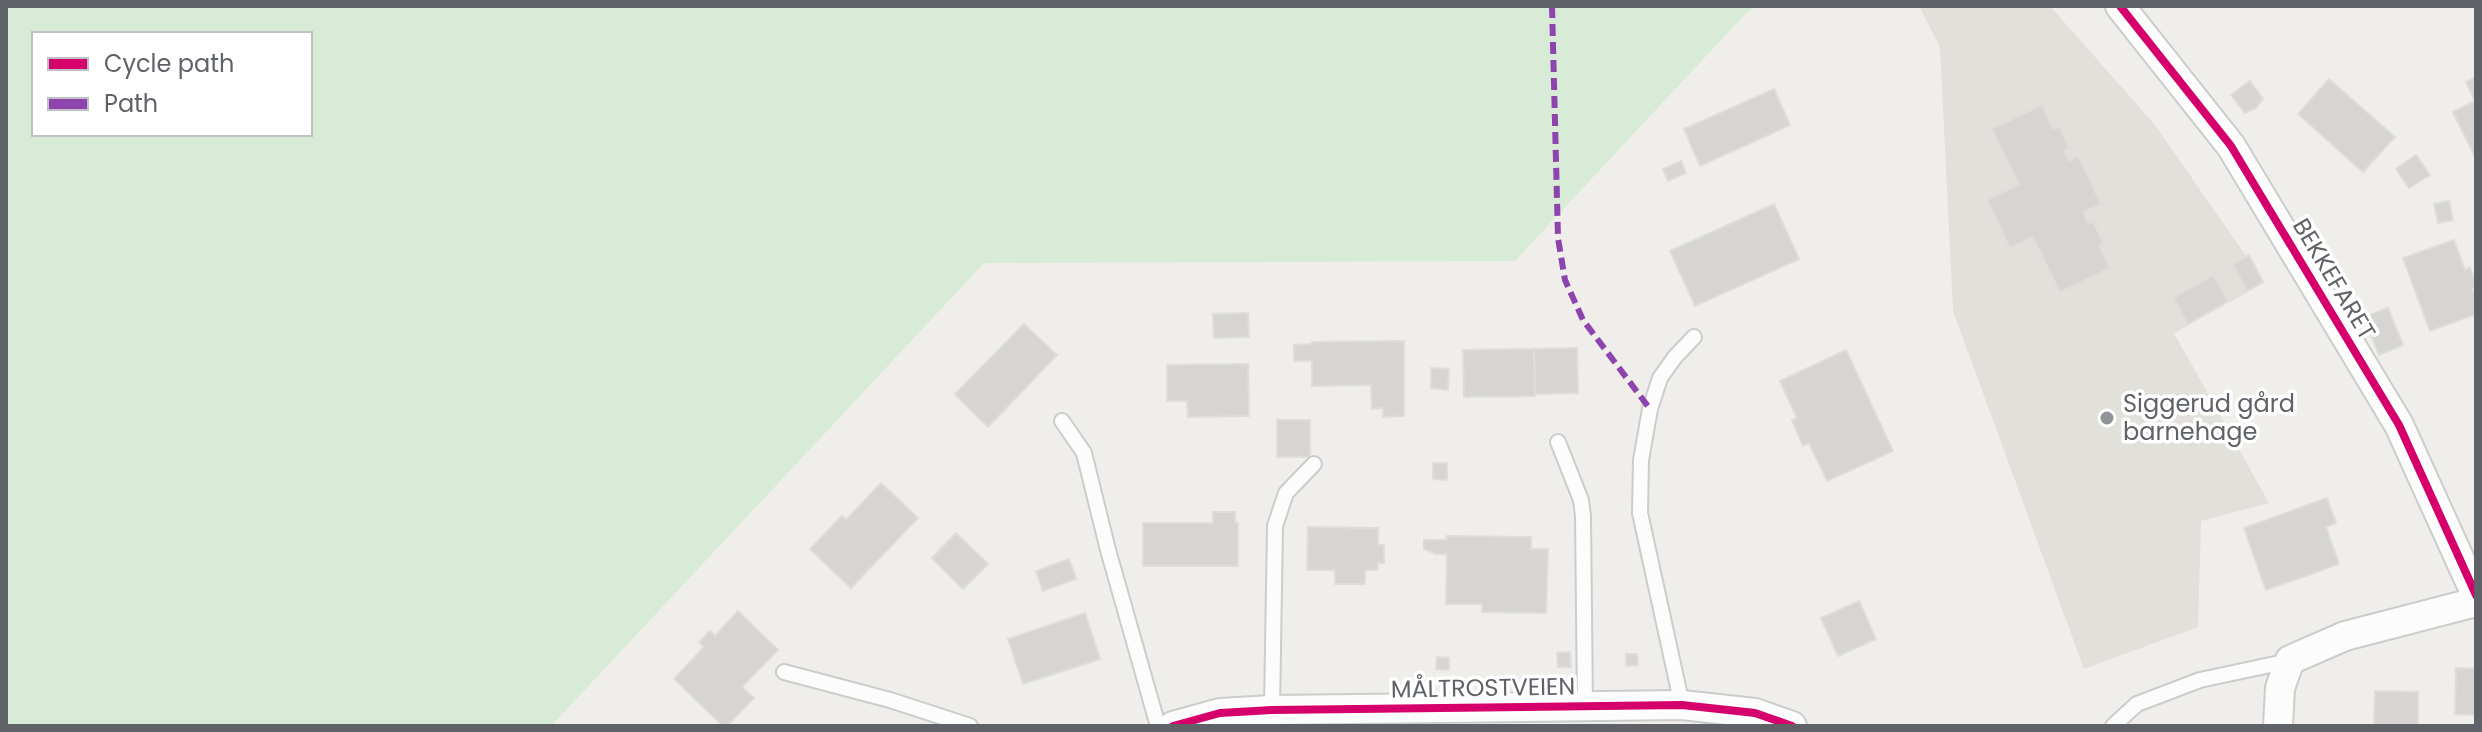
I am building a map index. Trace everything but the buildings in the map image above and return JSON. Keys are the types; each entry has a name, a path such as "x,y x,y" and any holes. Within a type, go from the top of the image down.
{"street":[{"name":"BEKKEFARET","path":"2120,6 2231,146 2399,425 2476,595"},
{"path":"2278,726 2280,688 2290,660 2345,636 2476,602"},
{"name":"MÅLTROSTVEIEN","path":"1173,726 1220,713 1272,710 1682,705 1755,713 1792,726"}],"lane":[{"path":"1682,705 1640,513 1641,460 1650,409 1660,378 1694,337"},
{"path":"1062,421 1084,453 1158,726"},
{"path":"1558,442 1581,500 1583,516 1585,707"},
{"path":"1272,710 1275,526 1286,493 1314,464"},
{"path":"2113,726 2137,704 2200,680 2290,660"},
{"path":"784,672 890,700 970,726"}],"shaded area":[{"name":"Siggerud gård barnehage","path":"1919,6 2050,6 2155,125 2246,256 2259,286 2174,333 2269,503 2201,521 2198,627 2084,669 1953,311 1940,47"}],"green space":[{"path":"6,6 1760,6 1748,11 1515,261 984,263 551,726 6,726"}],"marked path":[{"path":"1552,6 1558,238 1565,280 1583,320 1650,409"}],"cycle path":[{"path":"2120,6 2231,146 2399,425 2476,595"},
{"path":"1173,726 1220,713 1272,710 1682,705 1755,713 1792,726"}],"place":[{"name":"Siggerud gård barnehage","path":"2107,418"}]}
